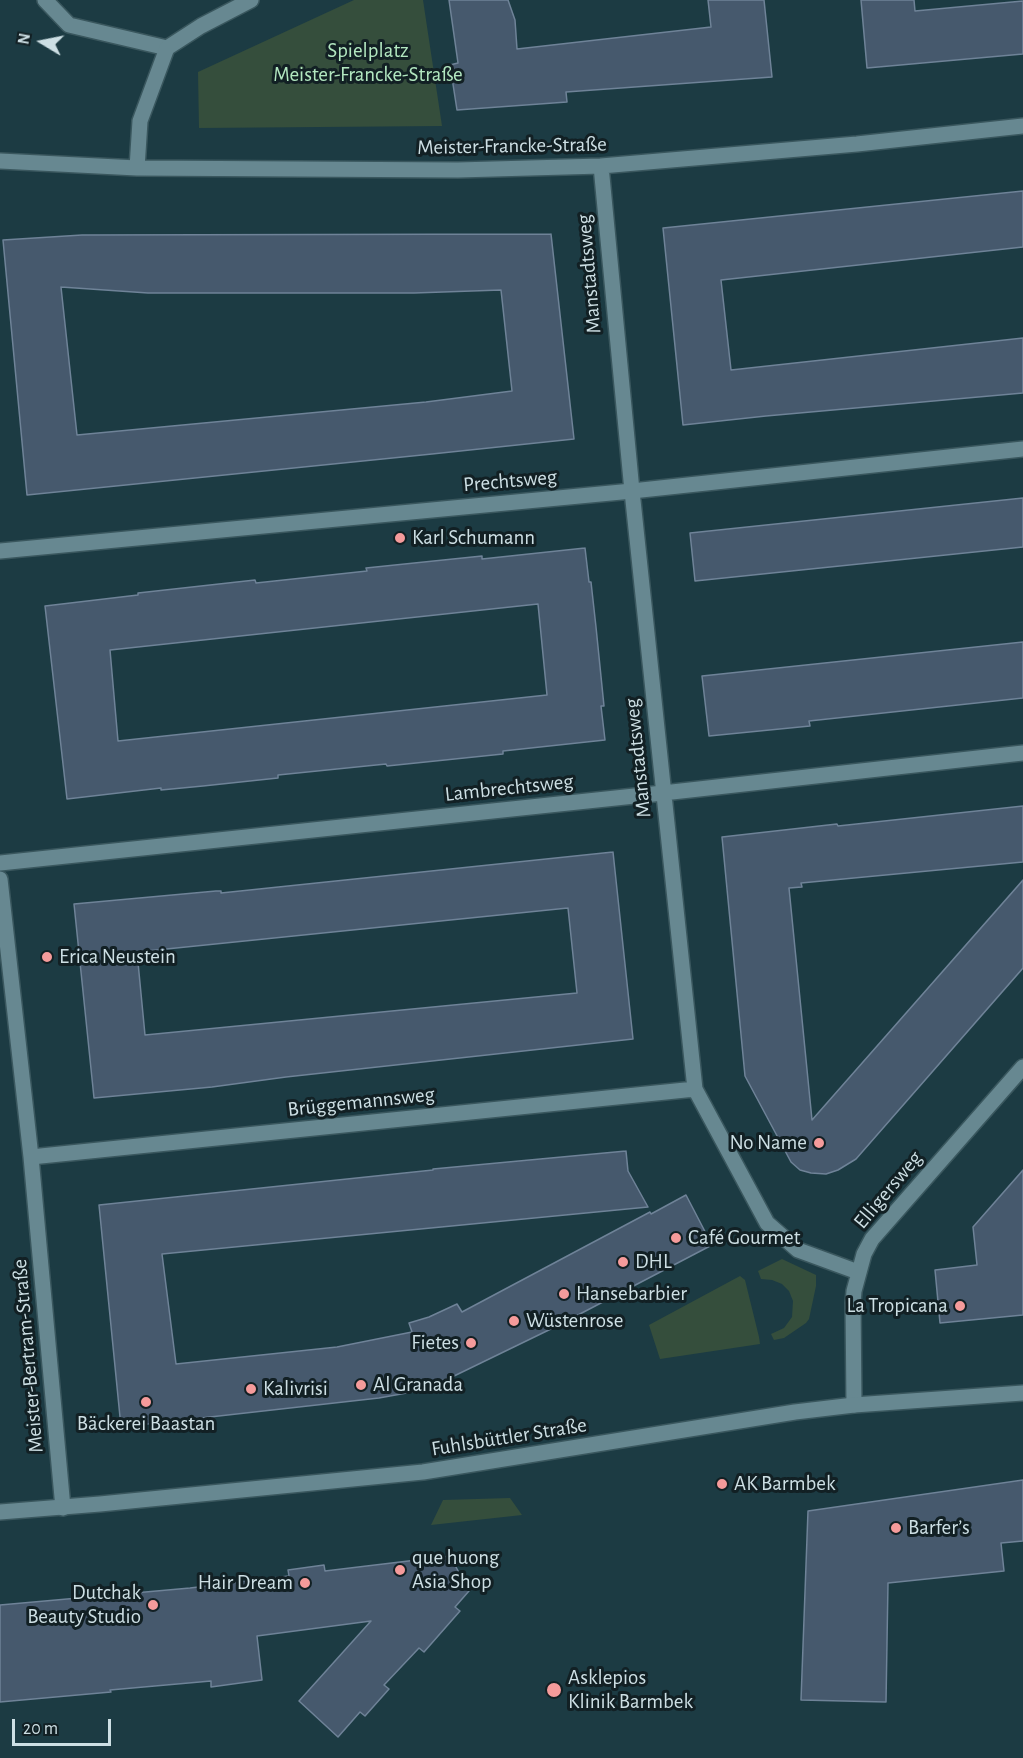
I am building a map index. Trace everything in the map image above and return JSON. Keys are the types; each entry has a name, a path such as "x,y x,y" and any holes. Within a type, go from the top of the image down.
{"street":[{"path":"45,0 69,25 167,48"},
{"path":"137,168 140,122 167,48 201,26 250,0"},
{"name":"Meister-Francke-Straße","path":"0,161 137,168 458,170 601,166 846,145 1023,126"},
{"name":"Manstadtsweg","path":"601,166 694,1089 767,1223 798,1250 858,1272"},
{"name":"Prechtsweg","path":"0,551 632,491 1023,449"},
{"name":"Lambrechtsweg","path":"0,863 1023,753"},
{"name":"Meister-Bertram-Straße","path":"0,879 31,1157 63,1508"},
{"name":"Elligersweg","path":"854,1405 853,1303 858,1272 864,1254 872,1239 1023,1067"},
{"name":"Brüggemannsweg","path":"31,1157 694,1089"},
{"name":"Fuhlsbüttler Straße","path":"0,1512 63,1508 423,1472 795,1412 854,1405 1023,1394"}],"green space":[{"name":"Spielplatz Meister-Francke-Straße","path":"354,0 423,0 442,126 199,128 198,72"},
{"path":"782,1259 816,1275 816,1286 809,1319 806,1323 784,1338 774,1340 771,1334 784,1328 792,1317 793,1301 789,1291 782,1284 761,1279 758,1271"},
{"path":"740,1276 745,1280 760,1344 660,1359 649,1325"},
{"path":"510,1498 522,1515 431,1525 443,1500"}],"building":[{"path":"449,0 508,0 515,20 517,49 711,27 708,0 764,0 772,77 566,92 567,102 457,110 450,65 458,63"},
{"path":"861,0 914,0 915,11 1023,1 1023,54 867,68"},
{"path":"1023,191 1023,247 721,280 731,370 1023,338 1023,393 683,425 663,228"},
{"path":"551,234 574,439 27,495 3,240 82,235","holes":["61,287 148,293 414,293 501,290 512,391 426,402 77,435"]},
{"path":"1023,498 1023,547 695,581 690,533"},
{"path":"585,548 596,627 605,740 503,751 503,754 278,775 278,778 67,799 45,606 255,580 256,583 367,571 366,568 482,556 482,559","holes":["538,604 547,695 118,741 110,650"]},
{"path":"1023,642 1023,698 809,721 810,726 709,736 702,676"},
{"path":"1023,806 1023,862 801,883 802,887 789,888 812,1120 1023,880 1023,968 856,1159 826,1174 800,1170 791,1162 745,1076 722,837"},
{"path":"613,852 633,1039 212,1087 94,1098 74,904 216,891 221,891 221,893","holes":["568,908 577,993 145,1035 137,952"]},
{"path":"626,1151 628,1171 648,1207 162,1254 176,1364 337,1347 412,1332 409,1323 457,1304 462,1312 686,1195 712,1245 555,1327 452,1377 412,1392 379,1398 121,1427 99,1205"},
{"path":"1023,1170 1023,1315 940,1323 935,1270 977,1265 973,1227"},
{"path":"1023,1480 1023,1541 1001,1543 1004,1571 888,1583 886,1702 801,1700 808,1511"},
{"path":"450,1556 469,1591 455,1607 460,1611 424,1652 419,1648 384,1685 389,1689 365,1716 360,1712 338,1737 299,1701 371,1621 257,1636 262,1680 211,1687 211,1681 0,1702 0,1605 190,1588 289,1576 288,1570 324,1565 325,1571"}],"place":[{"name":"Karl Schumann","path":"400,538"},
{"name":"Erica Neustein","path":"47,957"},
{"name":"No Name","path":"819,1143"},
{"name":"Café Gourmet","path":"676,1238"},
{"name":"DHL","path":"623,1262"},
{"name":"Hansebarbier","path":"564,1294"},
{"name":"La Tropicana","path":"960,1306"},
{"name":"Wüstenrose","path":"514,1321"},
{"name":"Fietes","path":"471,1343"},
{"name":"Al Granada","path":"361,1385"},
{"name":"Kalivrisi","path":"251,1389"},
{"name":"Bäckerei Baastan","path":"146,1402"},
{"name":"AK Barmbek","path":"722,1484"},
{"name":"Barfer’s","path":"896,1528"},
{"name":"que huong Asia Shop","path":"400,1570"},
{"name":"Hair Dream","path":"305,1583"},
{"name":"Dutchak Beauty Studio","path":"153,1605"},
{"name":"Asklepios Klinik Barmbek","path":"554,1690"}]}
